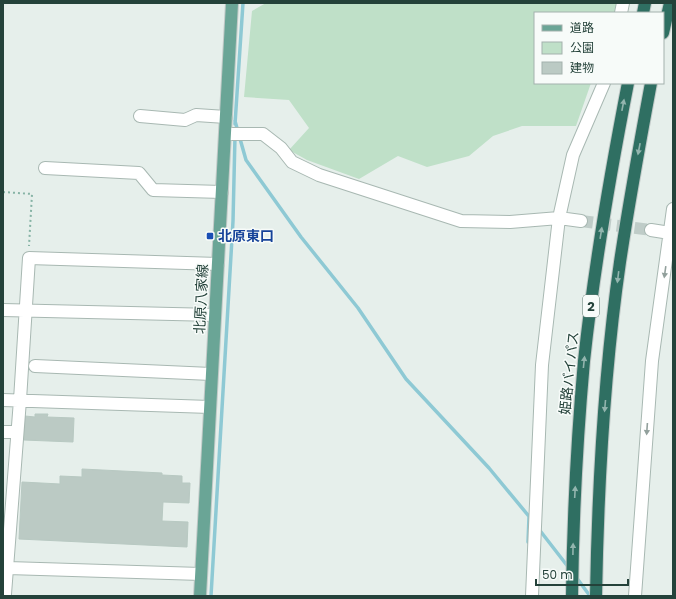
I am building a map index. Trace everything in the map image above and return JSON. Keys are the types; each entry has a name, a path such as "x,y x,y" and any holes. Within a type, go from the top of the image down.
{"highway":[{"path":"664,29 670,3"},
{"name":"姫路バイパス","path":"572,596 573,531 577,451 584,360 597,259 628,84"},
{"name":"2","path":"596,596 606,387 620,263 651,84"}],"main road":[{"name":"北原八家線","path":"200,596 232,3"}],"street":[{"path":"532,596 542,365 560,218 573,155 604,84"},
{"path":"140,116 185,120 196,115 226,117"},
{"path":"226,134 263,134 281,148 292,162 319,175 461,221 510,222 560,218 581,221"},
{"path":"45,168 139,173 153,190 222,192"},
{"path":"635,596 652,361 673,209"},
{"path":"651,230 670,233"},
{"path":"5,594 18,432 28,258 218,264"},
{"path":"3,310 215,315"},
{"path":"35,366 211,374"},
{"path":"3,400 210,408"},
{"path":"3,432 18,432"},
{"path":"8,568 201,574"}],"path":[{"path":"3,192 32,194 28,258"}],"green space":[{"path":"266,3 618,3 615,12 534,12 534,84 591,84 576,126 522,126 493,136 469,156 427,167 398,156 359,179 307,160 289,150 309,128 289,100 244,97 252,11"}],"building":[{"path":"35,414 48,414 47,417 74,418 73,442 24,440 25,416 35,417"},
{"path":"82,469 162,473 162,475 182,476 182,483 190,483 189,503 163,502 162,521 188,522 187,547 19,539 22,482 60,484 60,476 82,477"}],"waterway":[{"path":"235,124 243,3"},
{"path":"235,121 246,160 301,237 358,308 406,379 489,468 532,520"},
{"path":"211,596 233,221 235,136"},
{"path":"528,542 529,517"},
{"path":"538,528 569,568"},
{"path":"576,577 590,596"}],"tunnel":[{"path":"581,221 651,230"}],"place":[{"name":"北原東口","path":"210,236"}]}
